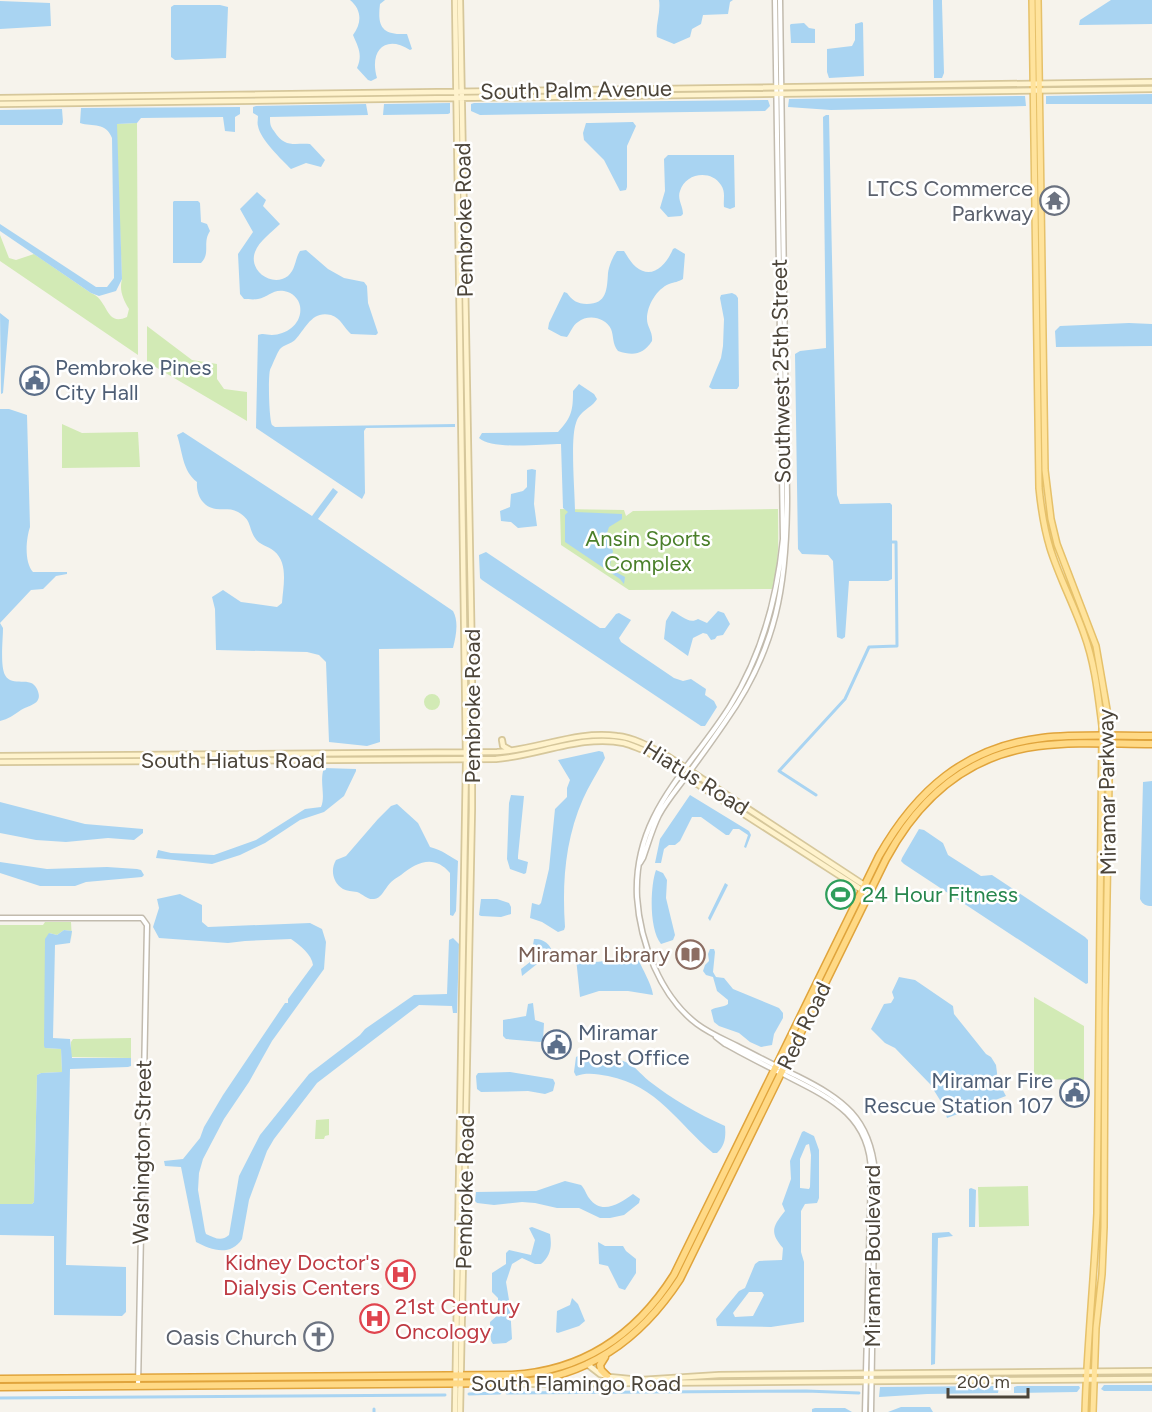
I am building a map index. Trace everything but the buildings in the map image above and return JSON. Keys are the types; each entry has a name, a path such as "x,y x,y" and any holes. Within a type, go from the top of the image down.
{"highway":[{"name":"Red Road","path":"867,890 900,833 943,783 1005,746 1044,738 1152,736"},
{"name":"Red Road","path":"503,1383 544,1379 588,1364 609,1352 649,1320 680,1279 890,838 922,795 946,775 1025,748 1152,744"},
{"name":"Red Road","path":"512,1375 542,1371 579,1360 624,1334 643,1316 662,1294 689,1246 779,1070"},
{"path":"607,1376 601,1370 600,1365 609,1352"},
{"name":"South Flamingo Road","path":"0,1387 458,1380 512,1375"},
{"name":"South Flamingo Road","path":"0,1379 458,1380 503,1383"}],"main road":[{"name":"Pembroke Road","path":"454,0 459,91 463,99 472,662 458,1380 455,1412"},
{"name":"Pembroke Road","path":"460,0 459,91 456,99 465,662 469,752"},
{"name":"Miramar Parkway","path":"1038,0 1035,14 1039,488 1050,548 1085,636 1093,665 1098,688 1102,736 1097,1213 1085,1412"},
{"path":"1032,2 1035,14"},
{"name":"Miramar Parkway","path":"1035,14 1038,22 1036,88 1045,470 1051,519 1057,544 1090,626 1100,663 1110,736 1104,1227 1096,1328 1094,1412"},
{"name":"South Palm Avenue","path":"1036,88 1152,82"},
{"name":"South Palm Avenue","path":"0,98 459,91 1152,89"},
{"name":"South Palm Avenue","path":"0,105 463,99 779,91"},
{"path":"464,573 470,573"},
{"path":"465,662 472,662"},
{"path":"1093,665 1100,663"},
{"name":"Hiatus Road","path":"469,760 510,758 606,735 629,738 650,746 688,769 867,890"},
{"path":"502,740 503,746 512,751"},
{"name":"Hiatus Road","path":"469,752 512,751 589,740 626,744 646,751 867,890"},
{"name":"South Hiatus Road","path":"0,756 469,752"},
{"name":"South Hiatus Road","path":"0,762 396,758 469,760"},
{"name":"South Flamingo Road","path":"579,1360 607,1376 654,1380 719,1375 1152,1371"},
{"name":"South Flamingo Road","path":"503,1383 545,1385 1152,1379"},
{"name":"Pembroke Road","path":"458,1380 460,1412"}],"street":[{"path":"777,0 779,91"},
{"name":"Southwest 25th Street","path":"759,650 777,587 783,539 779,91"},
{"name":"Southwest 25th Street","path":"765,650 783,586 787,538 779,91"},
{"name":"Miramar Boulevard","path":"688,769 730,706 759,650"},
{"name":"Miramar Boulevard","path":"765,650 752,679 734,709 666,795 650,823 639,856 637,878 639,915 649,955 662,981 679,1006 697,1024 822,1093 840,1105 860,1129 867,1147 871,1172 869,1382"},
{"name":"Washington Street","path":"0,918 142,918 147,925 138,1386"},
{"path":"866,1412 869,1382"},
{"path":"869,1382 871,1412"}],"green space":[{"path":"137,123 138,355 0,261 0,235 9,258 16,260 34,254 97,296 111,316 120,319 127,317 129,309 121,291 116,127 117,124"},
{"path":"147,326 192,360 217,364 217,379 224,389 247,392 247,421 147,362"},
{"path":"62,424 82,433 138,432 140,467 62,468"},
{"name":"Ansin Sports Complex","path":"560,509 624,510 626,516 633,511 778,509 777,559 772,589 629,590 561,545"},
{"path":"432,694 440,702 432,710 424,702"},
{"path":"45,922 71,922 71,931 64,930 57,935 49,933 45,1048 61,1049 62,1072 37,1075 34,1202 32,1204 0,1204 0,925 43,925"},
{"path":"1034,997 1084,1026 1084,1080 1034,1079"},
{"path":"131,1038 131,1058 71,1057 73,1039"},
{"path":"329,1119 329,1135 324,1139 315,1139 316,1120"},
{"path":"1028,1186 1029,1226 979,1227 978,1187"}],"water":[{"path":"350,0 385,0 380,4 379,12 383,28 392,33 407,34 412,49 393,44 381,48 375,60 377,78 371,81 357,68 360,55 353,35 358,26 359,12"},
{"path":"659,0 733,0 730,2 728,14 703,15 701,24 692,29 690,37 674,44 657,37"},
{"path":"933,0 942,0 944,73 942,78 934,78"},
{"path":"1111,0 1152,0 1152,24 1079,25 1080,20"},
{"path":"0,1 50,3 51,26 0,29"},
{"path":"174,5 228,7 226,58 175,60 171,57 171,7"},
{"path":"862,22 864,76 829,78 827,49 852,46 855,40 855,24"},
{"path":"804,23 809,28 815,29 815,43 791,43 790,25"},
{"path":"1152,94 1152,104 1046,104 1046,96"},
{"path":"1025,96 1026,106 831,110 788,107 789,99"},
{"path":"768,100 770,106 765,111 480,115 471,111 471,104 474,103"},
{"path":"450,103 448,114 383,115 384,104"},
{"path":"366,104 368,115 270,117 272,128 282,140 289,144 310,144 325,160 321,167 306,163 291,169 263,137 258,125 258,116 253,113 253,107 256,106"},
{"path":"240,107 240,114 235,117 235,132 225,131 223,117 141,118 137,123 117,124 122,279 116,291 99,296 91,293 0,231 0,224 96,287 107,287 114,278 112,138 103,127 80,123 81,108"},
{"path":"62,109 62,125 0,125 0,110"},
{"path":"829,115 837,495 840,504 890,503 892,505 892,579 888,581 849,581 845,637 842,639 837,637 833,561 828,555 802,554 798,549 795,354 800,351 826,348 823,117"},
{"path":"633,122 636,126 627,146 627,187 626,190 620,191 604,160 584,140 583,133 586,123"},
{"path":"668,155 734,155 735,207 730,209 724,207 723,190 717,180 699,175 687,180 680,191 683,214 668,217 660,208 665,191 664,159"},
{"path":"257,192 266,200 263,206 280,224 263,240 255,252 254,259 258,271 269,279 282,279 291,273 300,251 306,250 328,269 344,278 364,282 367,286 368,303 378,333 376,335 351,334 340,321 331,315 319,315 310,321 295,340 280,349 270,370 269,398 272,425 275,427 455,424 455,427 366,428 364,431 365,493 362,499 256,428 258,335 283,333 293,327 300,312 298,301 287,292 277,291 254,299 244,299 240,294 238,254 253,232 240,209"},
{"path":"174,201 198,201 200,203 201,222 207,224 210,231 206,255 201,263 173,263"},
{"path":"675,248 685,254 683,279 665,286 654,298 647,319 652,341 641,352 628,354 618,351 611,329 601,319 587,318 578,322 567,337 548,329 564,292 583,304 594,303 602,298 606,290 609,267 617,251 624,251 636,267 648,272 663,265"},
{"path":"732,293 738,298 739,386 737,389 712,389 709,387 721,358 723,346 724,319 720,298 721,295"},
{"path":"0,313 9,320 3,393 1,394"},
{"path":"1152,324 1152,346 1056,347 1055,331 1060,326"},
{"path":"579,384 594,394 597,399 580,415 574,431 575,512 622,514 622,519 609,527 607,539 613,551 610,565 614,571 625,577 624,584 565,542 565,515 568,512 563,508 561,444 506,445 485,442 479,438 482,433 558,432 569,417 573,391"},
{"path":"0,409 9,409 27,415 30,527 27,550 30,568 33,572 67,572 67,574 56,576 43,589 31,590 0,623"},
{"path":"183,432 312,516 333,488 338,492 318,519 453,611 456,634 453,648 379,649 380,742 367,746 329,742 326,662 319,655 307,652 216,650 215,609 212,597 223,590 241,602 277,607 282,603 284,583 282,562 274,551 257,540 248,521 242,515 233,510 211,508 204,503 198,491 197,482 188,472 184,461 177,435"},
{"path":"527,470 536,470 534,504 537,526 518,528 511,522 501,521 500,511 510,507 511,494 523,491 527,487"},
{"path":"486,552 600,628 605,628 619,613 631,620 619,638 621,642 674,678 683,681 691,679 706,689 705,695 714,701 717,707 705,726 701,726 482,580 479,555"},
{"path":"672,611 688,620 698,619 707,623 718,611 724,613 730,624 723,635 715,639 711,640 707,634 703,633 693,638 688,656 664,639 666,621"},
{"path":"0,623 3,628 2,659 5,675 12,681 34,685 39,698 35,703 0,721"},
{"path":"603,752 605,758 583,799 572,830 566,862 565,927 564,930 558,932 530,918 532,903 539,905 541,903 549,869 555,809 567,797 570,780 558,760"},
{"path":"324,768 356,769 356,771 344,796 324,812 300,820 265,843 240,855 212,864 156,858 158,850 171,853 214,855 256,840 305,809 321,807"},
{"path":"1152,781 1152,906 1145,905 1140,899 1143,782"},
{"path":"511,795 524,796 518,859 528,862 524,874 510,869 507,859"},
{"path":"690,795 749,831 751,835 746,848 744,847 748,835 739,829 733,829 729,835 726,835 701,817 692,817 680,841 664,849 661,863 655,863 660,839"},
{"path":"0,802 85,824 143,829 143,833 134,840 108,838 66,842 36,840 0,833"},
{"path":"397,804 418,823 430,847 458,861 456,911 453,916 450,915 450,873 438,863 426,862 413,867 393,880 380,896 374,899 343,889 335,880 333,868 336,860 346,856 378,819 391,806"},
{"path":"919,829 943,843 948,855 981,876 992,875 1085,937 1088,940 1088,983 1086,984 904,864 901,861 902,858"},
{"path":"0,862 47,869 107,867 137,869 141,870 144,875 86,882 75,886 40,886 0,873"},
{"path":"656,870 663,873 667,880 666,898 675,935 673,940 661,944 654,929 652,908"},
{"path":"725,883 728,885 710,921 708,918"},
{"path":"180,894 202,905 202,922 208,927 310,923 322,929 326,942 324,969 272,1041 249,1082 224,1119 203,1159 198,1190 205,1231 206,1234 218,1239 229,1235 239,1176 260,1135 309,1074 365,1029 414,995 447,994 449,940 453,938 459,944 457,1013 453,1013 452,1006 419,1005 317,1083 267,1151 249,1200 242,1239 237,1245 226,1250 214,1249 196,1242 181,1167 165,1166 164,1161 183,1159 200,1138 223,1095 313,965 308,954 291,939 228,943 159,938 153,927 159,908 157,899"},
{"path":"481,899 497,899 509,903 511,914 501,917 479,915"},
{"path":"64,930 72,931 70,943 55,945 53,1038 70,1039 72,1058 131,1058 131,1066 128,1067 70,1069 66,1265 126,1267 126,1312 122,1316 54,1315 54,1236 0,1235 0,1204 32,1204 34,1202 37,1075 62,1072 61,1049 44,1046 45,939 49,933 57,935"},
{"path":"534,939 546,942 552,952 522,976 521,969 530,962"},
{"path":"629,949 635,952 653,995 628,991 599,991 580,997 576,958 589,962 604,961 617,957"},
{"path":"710,949 714,949 715,952 713,972 716,977 724,978 733,989 779,1008 783,1013 772,1045 761,1047 739,1033 714,1022 711,1010 728,1004 728,1000 717,991 713,977 706,975 703,971 709,961"},
{"path":"899,977 915,980 953,1006 954,1014 996,1065 998,1081 1006,1096 947,1118 943,1105 930,1084 895,1048 885,1043 871,1029 884,1004 891,1003 894,998 892,992"},
{"path":"533,1003 535,1020 544,1023 543,1041 506,1039 503,1036 503,1020 526,1016 528,1004"},
{"path":"578,1056 597,1062 617,1060 630,1064 676,1100 725,1126 722,1147 717,1153 713,1153 666,1107 640,1088 608,1076 588,1074 576,1076 574,1072"},
{"path":"510,1072 553,1079 555,1083 553,1091 545,1094 528,1091 481,1092 477,1089 476,1076 478,1073"},
{"path":"802,1132 814,1136 819,1150 819,1198 817,1203 805,1204 801,1211 804,1322 771,1327 717,1326 716,1319 739,1291 745,1288 755,1264 759,1261 782,1260 783,1248 776,1238 774,1229 785,1211 782,1204 791,1179 790,1161","holes":["809,1144 811,1155 809,1189 800,1188 800,1159 806,1145","749,1292 762,1292 764,1295 753,1316 735,1317 733,1313"]},
{"path":"565,1181 581,1185 589,1198 600,1206 611,1206 633,1194 640,1199 639,1203 624,1215 600,1218 579,1208 557,1208 522,1202 494,1205 475,1201 476,1192 536,1191"},
{"path":"969,1189 976,1190 975,1227 969,1227"},
{"path":"529,1228 550,1234 550,1250 547,1258 541,1264 535,1264 522,1258 512,1264 506,1282 512,1339 506,1343 493,1344 490,1322 498,1315 498,1298 492,1292 492,1273 506,1264 506,1253 509,1250 531,1255 535,1240"},
{"path":"949,1232 953,1236 938,1238 935,1364 931,1365 932,1233"},
{"path":"598,1242 605,1246 623,1246 636,1259 636,1273 625,1290 619,1288 608,1266 599,1264"},
{"path":"572,1298 578,1304 585,1321 579,1326 558,1333 556,1332 557,1311 570,1305"},
{"path":"1104,1385 1152,1385 1152,1391 1104,1391 1101,1389"},
{"path":"1079,1386 1080,1388 1077,1392 1014,1393 1014,1387"},
{"path":"880,1387 999,1387 998,1393 879,1397"},
{"path":"901,1407 930,1407 933,1412 888,1412"},
{"path":"815,1408 845,1408 852,1412 812,1412"}],"waterway":[{"path":"816,795 779,771 845,699 869,647 897,646 896,542 890,542"},
{"path":"507,1393 806,1391 859,1393"},
{"path":"469,1394 500,1393"},
{"path":"0,1398 445,1395"}],"place":[{"name":"LTCS Commerce Parkway","path":"1054,201"},
{"name":"Pembroke Pines City Hall","path":"34,380"},
{"name":"24 Hour Fitness","path":"841,894"},
{"name":"Miramar Library","path":"691,954"},
{"name":"Miramar Post Office","path":"557,1045"},
{"name":"Miramar Fire Rescue Station 107","path":"1074,1093"},
{"name":"Kidney Doctor's Dialysis Centers","path":"401,1275"},
{"name":"21st Century Oncology","path":"374,1319"},
{"name":"Oasis Church","path":"318,1337"}]}
